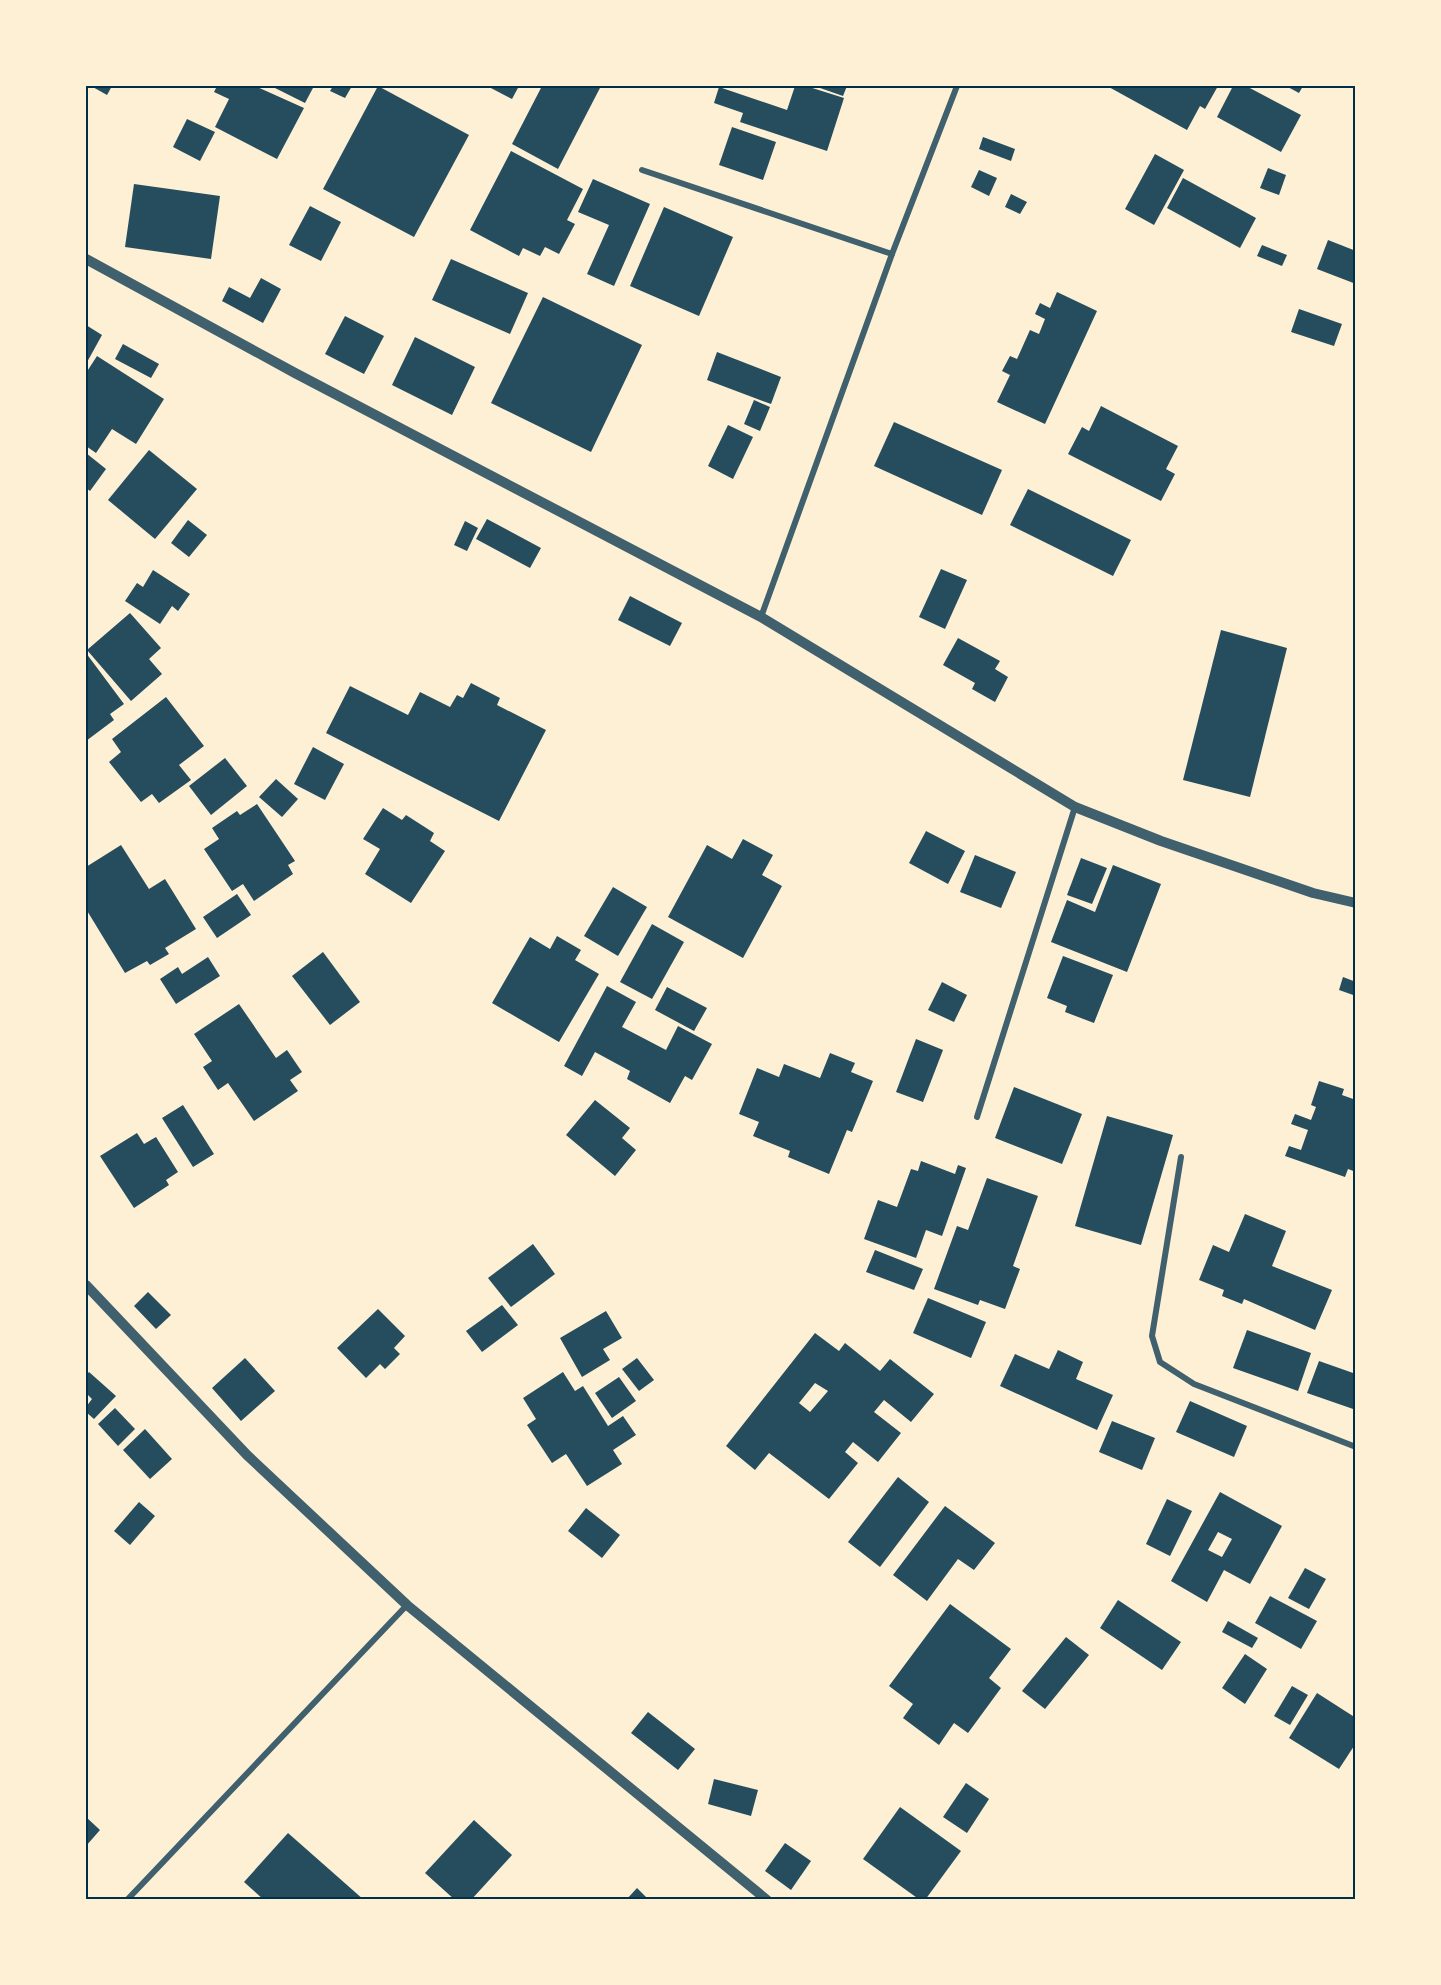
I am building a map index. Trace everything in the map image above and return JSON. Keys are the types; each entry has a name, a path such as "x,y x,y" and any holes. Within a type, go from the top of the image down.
{"street":[{"path":"761,617 892,254 957,86"},
{"path":"642,170 892,254"},
{"path":"86,259 295,373 761,617 1075,807 1161,841 1270,878 1356,903"},
{"path":"977,1117 1075,807"},
{"path":"1181,1157 1152,1336 1160,1362 1194,1384 1356,1447"},
{"path":"86,1285 247,1455 406,1605 767,1899"},
{"path":"127,1899 406,1605"}],"building":[{"path":"91,86 112,86 107,95"},
{"path":"217,86 255,86 304,108 277,159 215,127 229,99 214,92"},
{"path":"271,86 314,86 305,103"},
{"path":"333,86 352,86 345,98 330,91"},
{"path":"378,86 469,135 414,237 323,189"},
{"path":"487,86 519,86 512,99"},
{"path":"542,86 601,86 558,169 512,144"},
{"path":"795,86 806,86 844,98 827,151 740,122 743,113 714,103 719,87 787,110"},
{"path":"820,86 847,86 843,96 820,88"},
{"path":"1107,86 1218,86 1205,109 1200,106 1187,130"},
{"path":"1233,86 1246,86 1301,115 1281,152 1217,117"},
{"path":"1286,86 1303,86 1299,93"},
{"path":"187,119 215,132 200,161 173,147"},
{"path":"732,127 776,142 763,180 719,165"},
{"path":"983,137 1015,149 1011,161 979,149"},
{"path":"511,151 583,189 567,220 575,224 559,254 545,247 540,256 523,248 519,256 470,230"},
{"path":"1155,154 1184,170 1154,225 1125,209"},
{"path":"1268,168 1286,175 1279,195 1260,188"},
{"path":"979,170 997,178 989,196 971,187"},
{"path":"1183,178 1256,218 1240,248 1167,208"},
{"path":"593,179 650,204 614,286 587,274 609,225 578,212"},
{"path":"134,184 220,196 211,259 125,247"},
{"path":"1011,194 1027,202 1020,214 1005,207"},
{"path":"310,206 341,222 321,261 289,245"},
{"path":"664,207 733,237 699,316 630,286"},
{"path":"1328,240 1356,251 1356,284 1317,269"},
{"path":"1262,245 1287,255 1282,266 1257,256"},
{"path":"451,259 528,293 510,334 432,300"},
{"path":"261,278 281,289 263,323 222,301 229,287 250,298"},
{"path":"1057,292 1097,311 1045,424 997,402 1010,375 1002,371 1010,356 1017,359 1030,330 1039,334 1045,319 1035,314 1040,303 1050,308"},
{"path":"543,297 642,345 591,452 491,403"},
{"path":"1299,309 1342,324 1334,346 1291,332"},
{"path":"345,316 384,336 364,374 325,354"},
{"path":"86,325 102,335 86,364"},
{"path":"415,337 475,367 452,415 392,385"},
{"path":"123,344 159,364 151,378 115,359"},
{"path":"717,352 781,377 771,404 707,380"},
{"path":"97,356 164,399 136,444 112,429 96,453 86,446 86,373"},
{"path":"754,400 770,407 760,431 744,424"},
{"path":"1101,406 1178,446 1166,469 1175,474 1161,501 1068,454 1082,427 1089,431"},
{"path":"894,422 1002,470 982,515 874,466"},
{"path":"728,425 753,437 733,479 708,466"},
{"path":"149,450 197,489 155,539 108,500"},
{"path":"86,453 106,469 90,491 86,488"},
{"path":"1028,489 1131,540 1113,576 1010,525"},
{"path":"487,519 541,548 530,568 476,539"},
{"path":"188,520 207,535 189,557 171,543"},
{"path":"465,521 478,528 467,551 454,545"},
{"path":"941,569 967,580 945,629 919,617"},
{"path":"153,570 190,594 178,611 172,606 160,624 125,601 137,583 143,587"},
{"path":"630,596 682,623 670,646 618,620"},
{"path":"130,613 161,648 149,659 162,674 131,701 87,650"},
{"path":"1221,630 1287,648 1250,797 1183,780"},
{"path":"958,638 1000,661 995,669 1008,677 995,702 972,689 975,683 943,665"},
{"path":"86,653 124,704 110,714 114,720 86,741"},
{"path":"471,683 500,698 497,705 546,730 499,821 326,733 350,686 408,715 420,692 450,707 457,695 463,698"},
{"path":"166,697 204,746 179,765 191,780 159,803 152,794 141,802 109,762 121,752 112,739"},
{"path":"313,747 344,764 325,800 294,784"},
{"path":"225,758 247,786 211,815 189,786"},
{"path":"276,779 298,799 282,817 259,797"},
{"path":"257,804 295,861 288,865 293,874 254,901 243,884 232,891 204,849 219,839 212,828 237,811 240,815"},
{"path":"383,808 402,820 406,815 434,833 430,841 445,851 411,903 365,874 380,849 363,839"},
{"path":"926,831 965,851 948,884 909,863"},
{"path":"743,839 773,855 762,875 782,886 743,958 668,917 707,845 732,859"},
{"path":"121,845 149,889 165,879 196,929 165,948 169,954 150,965 147,961 125,973 86,909 86,867"},
{"path":"975,855 1016,872 1001,908 960,892"},
{"path":"1081,858 1107,868 1092,904 1067,895"},
{"path":"1113,865 1161,884 1127,972 1051,942 1067,900 1095,912"},
{"path":"613,887 647,907 618,956 584,936"},
{"path":"237,894 251,915 217,938 203,917"},
{"path":"652,924 684,942 652,999 620,982"},
{"path":"557,936 581,950 575,960 599,974 559,1042 492,1003 530,937 550,949"},
{"path":"323,952 360,1002 330,1025 292,976"},
{"path":"1063,956 1113,975 1094,1023 1065,1012 1067,1006 1047,998"},
{"path":"208,957 220,976 176,1004 160,979 178,967 182,974"},
{"path":"1343,977 1356,982 1356,996 1339,990"},
{"path":"942,982 967,995 954,1022 928,1010"},
{"path":"607,986 636,1002 622,1027 666,1050 678,1026 712,1044 692,1080 685,1076 670,1103 627,1079 630,1071 595,1052 582,1076 564,1066"},
{"path":"667,987 707,1008 694,1031 655,1010"},
{"path":"239,1004 276,1058 287,1050 302,1072 290,1080 298,1091 254,1121 228,1083 218,1090 203,1067 212,1061 194,1034"},
{"path":"916,1039 943,1050 923,1102 896,1092"},
{"path":"830,1053 855,1063 851,1072 873,1081 852,1132 847,1130 829,1174 788,1157 790,1151 753,1136 759,1122 739,1114 757,1068 779,1077 784,1064 820,1078"},
{"path":"1319,1081 1344,1089 1342,1095 1356,1100 1356,1172 1348,1169 1345,1177 1285,1156 1289,1146 1301,1150 1308,1130 1291,1124 1295,1114 1311,1120 1316,1107 1311,1105"},
{"path":"1014,1087 1082,1114 1062,1164 995,1138"},
{"path":"595,1100 630,1128 622,1138 636,1150 615,1176 566,1135"},
{"path":"183,1105 214,1154 193,1167 162,1118"},
{"path":"1107,1116 1173,1135 1141,1245 1075,1226"},
{"path":"137,1133 144,1144 156,1137 178,1172 166,1180 169,1185 134,1208 100,1156"},
{"path":"921,1161 955,1174 958,1165 966,1168 942,1236 926,1230 916,1258 864,1239 878,1200 897,1207 911,1169 918,1171"},
{"path":"987,1178 1038,1196 1013,1266 1020,1269 1005,1309 980,1300 978,1305 934,1289 957,1226 968,1230"},
{"path":"1245,1214 1286,1231 1272,1266 1332,1290 1315,1330 1244,1299 1242,1304 1222,1296 1224,1290 1199,1280 1213,1245 1229,1252"},
{"path":"533,1244 555,1274 511,1307 488,1278"},
{"path":"875,1250 923,1269 914,1290 866,1272"},
{"path":"148,1292 171,1315 156,1329 134,1306"},
{"path":"928,1298 986,1322 971,1358 913,1333"},
{"path":"502,1305 518,1325 482,1352 466,1331"},
{"path":"378,1309 405,1336 394,1348 400,1354 385,1369 380,1364 366,1378 337,1348"},
{"path":"606,1311 622,1338 603,1349 610,1360 582,1377 560,1338"},
{"path":"1247,1330 1311,1353 1298,1391 1233,1368"},
{"path":"815,1333 839,1351 845,1343 880,1371 890,1359 934,1394 911,1422 884,1400 874,1412 901,1433 878,1462 853,1442 845,1452 858,1463 829,1499 769,1453 755,1470 726,1446","holes":["815,1383 828,1391 810,1412 799,1403"]},
{"path":"1058,1350 1083,1362 1076,1379 1113,1395 1097,1430 1000,1386 1015,1354 1049,1369"},
{"path":"245,1358 275,1391 241,1421 212,1388"},
{"path":"637,1358 654,1380 639,1391 622,1369"},
{"path":"1319,1361 1356,1374 1356,1410 1307,1393"},
{"path":"89,1372 116,1396 94,1419 86,1412 86,1407 92,1399 86,1393 86,1375"},
{"path":"563,1372 575,1391 583,1386 608,1426 623,1416 636,1435 613,1450 622,1464 587,1486 566,1454 552,1463 527,1425 536,1419 523,1398"},
{"path":"619,1377 636,1401 612,1418 595,1393"},
{"path":"1190,1401 1247,1426 1234,1457 1176,1432"},
{"path":"115,1408 135,1429 118,1446 98,1424"},
{"path":"1112,1421 1155,1438 1142,1470 1099,1452"},
{"path":"145,1429 172,1459 150,1479 123,1450"},
{"path":"898,1477 929,1502 880,1567 848,1542"},
{"path":"1220,1492 1282,1526 1250,1584 1224,1570 1207,1602 1171,1581","holes":["1218,1532 1232,1539 1222,1557 1208,1550"]},
{"path":"1167,1499 1192,1511 1170,1556 1146,1544"},
{"path":"139,1502 155,1516 130,1545 114,1531"},
{"path":"945,1506 995,1543 974,1570 958,1559 927,1601 893,1575"},
{"path":"586,1508 620,1535 602,1558 568,1531"},
{"path":"1305,1568 1326,1579 1309,1609 1288,1598"},
{"path":"1270,1596 1317,1621 1301,1649 1255,1623"},
{"path":"1118,1600 1181,1642 1162,1670 1100,1628"},
{"path":"950,1604 1011,1649 989,1678 1001,1688 968,1733 954,1723 939,1745 903,1718 913,1704 889,1686"},
{"path":"1228,1621 1258,1638 1252,1648 1222,1632"},
{"path":"1066,1637 1089,1655 1045,1709 1022,1691"},
{"path":"1245,1654 1267,1669 1245,1704 1222,1688"},
{"path":"1292,1686 1308,1695 1290,1725 1274,1716"},
{"path":"1317,1693 1356,1718 1356,1743 1339,1769 1289,1738"},
{"path":"648,1712 695,1749 678,1770 631,1733"},
{"path":"714,1779 758,1790 751,1816 708,1804"},
{"path":"966,1783 989,1799 967,1833 943,1817"},
{"path":"900,1807 961,1851 925,1900 920,1900 863,1859"},
{"path":"86,1817 100,1830 86,1846"},
{"path":"474,1820 512,1855 471,1900 455,1900 425,1873"},
{"path":"288,1833 364,1900 264,1900 244,1882"},
{"path":"785,1843 811,1861 791,1890 765,1871"},
{"path":"637,1888 649,1900 626,1900"}]}
